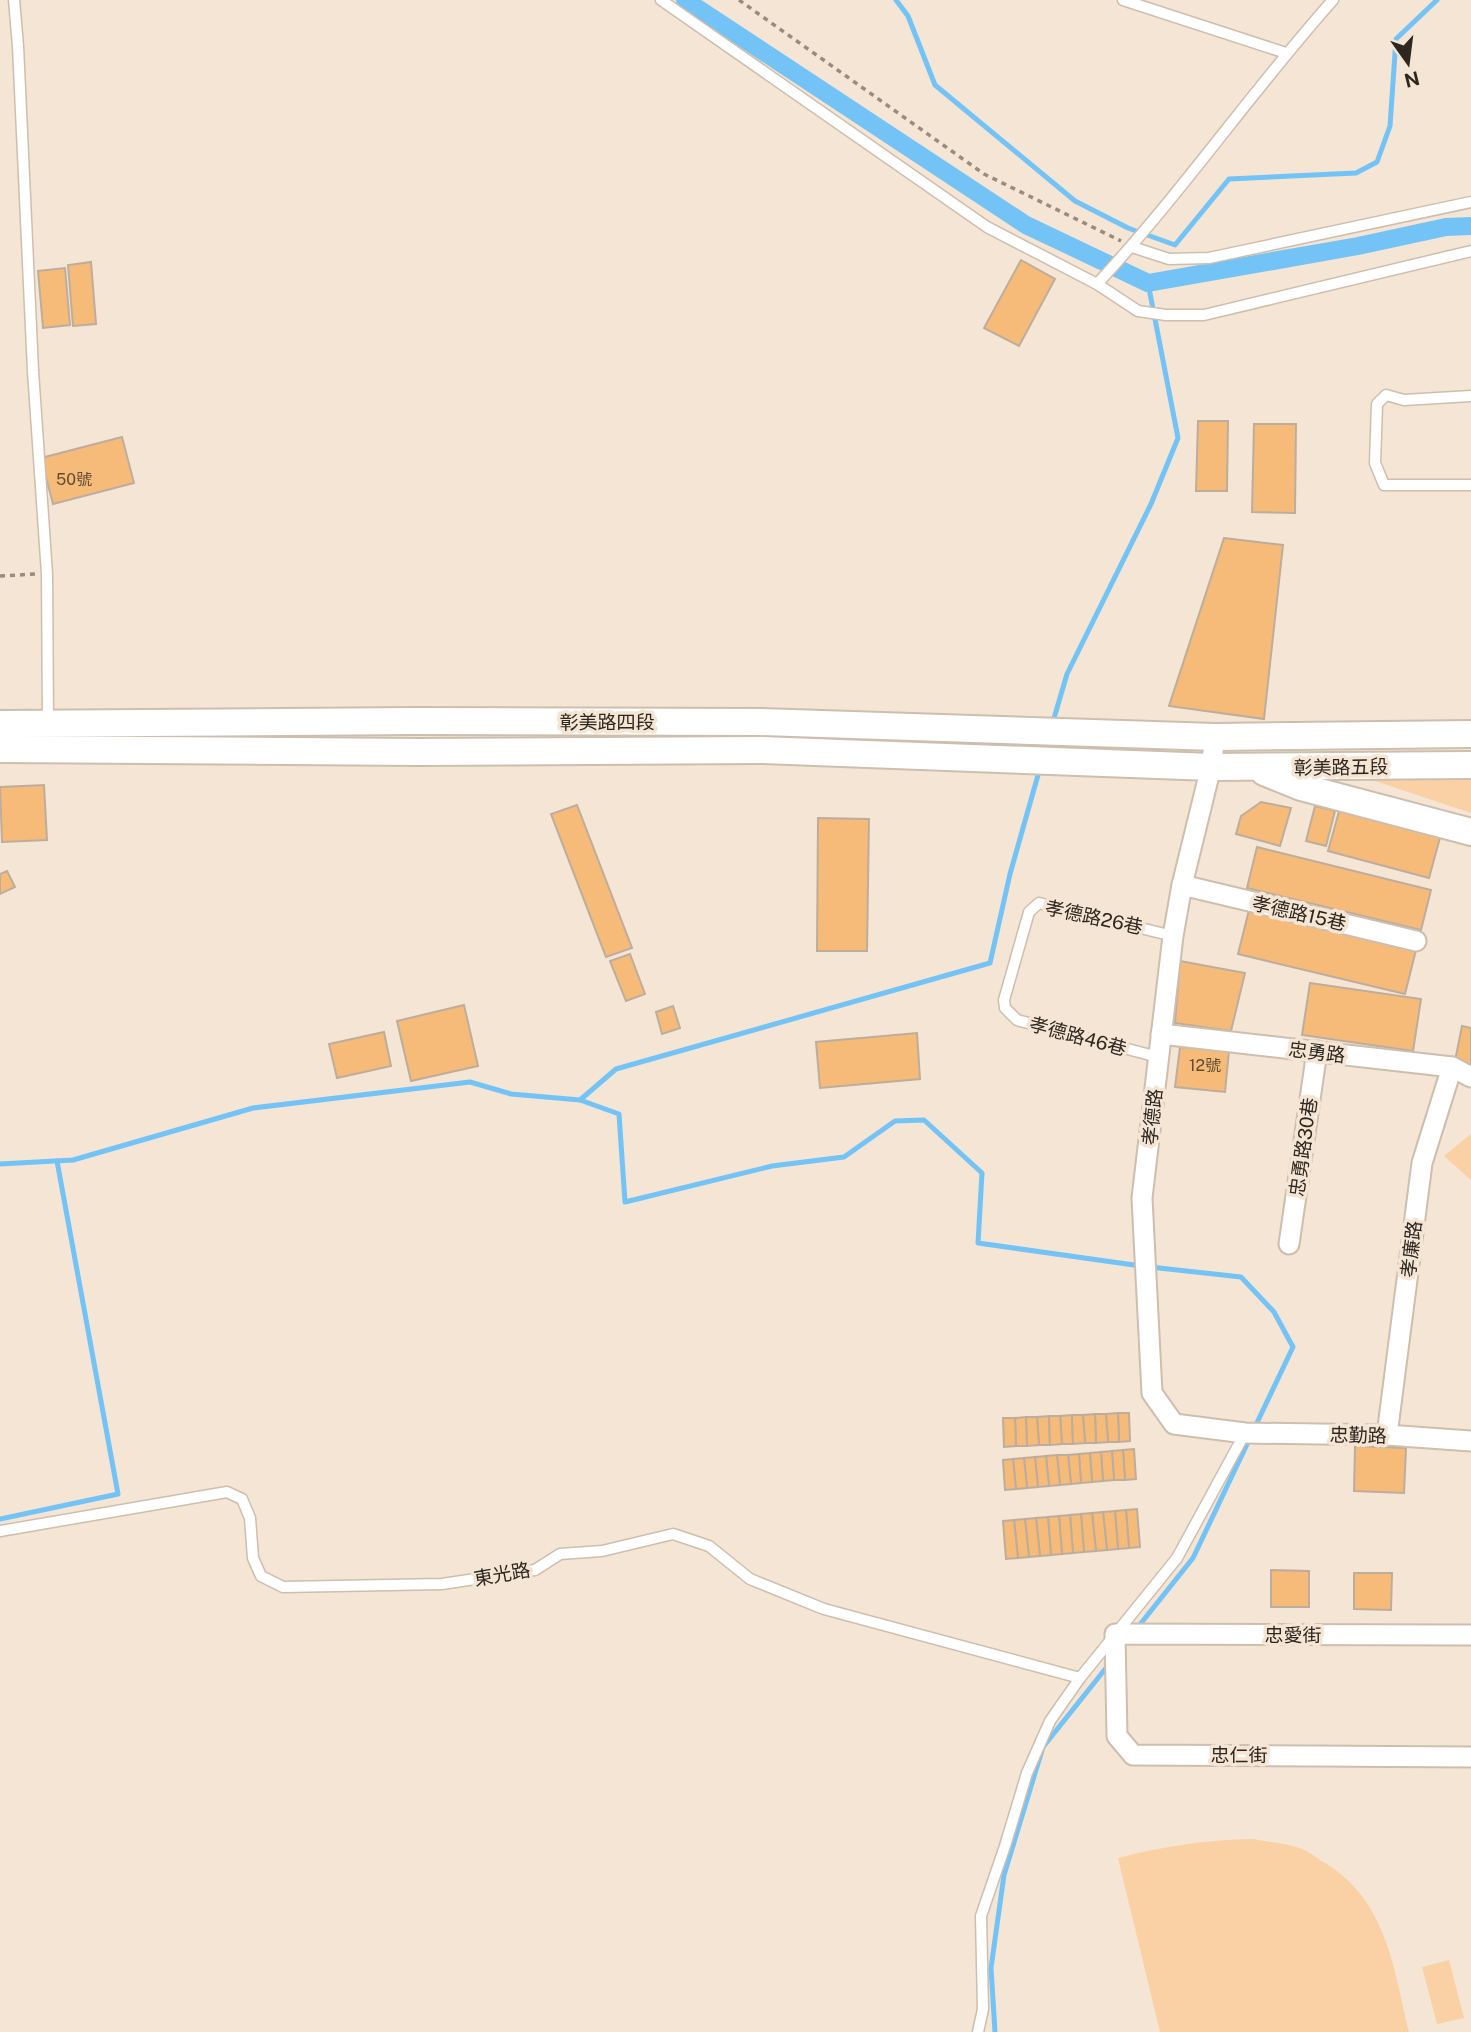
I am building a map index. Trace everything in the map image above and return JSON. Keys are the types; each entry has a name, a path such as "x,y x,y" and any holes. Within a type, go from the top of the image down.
{"main road":[{"name":"彰美路四段","path":"0,749 47,736 413,721 760,722 1214,737"},
{"path":"413,721 418,752"},
{"path":"760,722 761,750"},
{"name":"彰美路四段","path":"0,724 47,736 418,752 761,750 1211,767"},
{"name":"彰美路五段","path":"1214,737 1471,734"},
{"name":"彰美路五段","path":"1211,767 1471,765"},
{"path":"1253,767 1301,787 1471,832"}],"street":[{"name":"孝德路","path":"1214,737 1211,767 1182,885 1173,936 1142,1198 1152,1393 1174,1423 1245,1433"},
{"name":"孝德路15巷","path":"1182,885 1416,941"},
{"name":"忠勇路","path":"1161,1034 1452,1067 1471,1077"},
{"name":"忠勇路30巷","path":"1289,1244 1317,1051"},
{"name":"孝廉路","path":"1387,1434 1422,1163 1452,1067"},
{"name":"忠勤路","path":"1245,1433 1387,1434 1471,1441"},
{"name":"忠愛街","path":"1115,1634 1471,1635"},
{"name":"忠仁街","path":"1115,1634 1117,1736 1133,1755 1471,1757"}],"lane":[{"path":"14,0 33,371 47,574 47,736"},
{"path":"661,0 986,228 1100,281 1138,311 1163,315 1205,315 1471,251"},
{"path":"1123,0 1286,53"},
{"path":"1100,281 1149,227 1286,53 1333,0"},
{"path":"1132,247 1169,259 1209,258 1471,202"},
{"path":"1471,396 1404,400 1386,395 1377,404 1375,464 1384,485 1471,485"},
{"name":"孝德路26巷","path":"1027,924 1029,912 1039,903 1045,903 1173,936"},
{"name":"孝德路46巷","path":"1027,924 1004,1000 1007,1012 1017,1020 1158,1056"},
{"path":"978,2032 983,2009 981,1916 1027,1773 1050,1721 1080,1678 1177,1558 1245,1433"},
{"name":"東光路","path":"0,1531 227,1492 242,1499 250,1518 253,1558 261,1576 283,1587 442,1584 535,1570 560,1554 602,1551 673,1534 709,1546 750,1579 824,1609 1080,1678"}],"path":[{"path":"739,0 984,174 1132,247"},
{"path":"0,576 47,574"}],"shaded area":[{"path":"1471,774 1471,813 1360,776"},
{"path":"1471,1134 1471,1180 1444,1156"},
{"path":"1253,1839 1306,1851 1342,1875 1360,1893 1383,1935 1398,1982 1409,2032 1160,2032 1118,1858 1185,1844"},
{"path":"1449,1960 1464,2018 1437,2024 1422,1967"}],"building":[{"path":"1021,260 1055,279 1019,346 984,328"},
{"path":"91,262 96,324 73,326 68,265"},
{"path":"65,268 70,325 43,328 38,271"},
{"path":"1198,421 1228,421 1227,491 1196,491"},
{"path":"1254,424 1296,424 1295,513 1252,512"},
{"path":"122,437 134,483 53,504 41,458"},
{"path":"1224,538 1283,545 1264,719 1169,706"},
{"path":"44,785 47,840 2,842 0,787"},
{"path":"1261,802 1291,808 1280,846 1236,834 1241,816"},
{"path":"577,805 632,948 606,957 551,814"},
{"path":"1315,806 1335,811 1326,846 1306,841"},
{"path":"1340,808 1441,834 1429,878 1328,851"},
{"path":"818,818 869,819 867,951 817,951"},
{"path":"1257,847 1431,890 1421,930 1247,888"},
{"path":"7,871 15,887 0,894 0,874"},
{"path":"1249,910 1416,950 1405,994 1238,954"},
{"path":"630,954 645,994 626,1001 610,961"},
{"path":"1180,961 1245,973 1231,1031 1175,1023"},
{"path":"1310,983 1421,999 1413,1051 1302,1035"},
{"path":"464,1005 478,1066 411,1081 397,1021"},
{"path":"673,1006 680,1028 662,1034 656,1012"},
{"path":"1462,1026 1471,1028 1471,1070 1454,1066"},
{"path":"384,1032 391,1066 337,1078 329,1044"},
{"path":"917,1033 920,1079 820,1088 816,1042"},
{"path":"1180,1047 1229,1051 1225,1092 1175,1087"},
{"path":"1118,1413 1129,1413 1130,1441 1119,1442"},
{"path":"1118,1413 1119,1442 1108,1442 1106,1414"},
{"path":"1095,1414 1106,1414 1108,1442 1096,1443"},
{"path":"1095,1414 1096,1443 1085,1443 1083,1415"},
{"path":"1072,1415 1073,1444 1062,1444 1060,1416"},
{"path":"1072,1415 1083,1415 1085,1443 1073,1444"},
{"path":"1049,1416 1050,1445 1039,1445 1037,1417"},
{"path":"1049,1416 1060,1416 1062,1444 1050,1445"},
{"path":"1026,1417 1037,1417 1039,1445 1027,1446"},
{"path":"1026,1417 1027,1446 1016,1446 1015,1418"},
{"path":"1003,1418 1015,1418 1016,1446 1004,1447"},
{"path":"1355,1446 1406,1448 1404,1493 1354,1491"},
{"path":"1134,1449 1136,1479 1125,1480 1123,1450"},
{"path":"1123,1450 1125,1480 1114,1480 1112,1451"},
{"path":"1112,1451 1114,1480 1103,1481 1101,1452"},
{"path":"1101,1452 1103,1481 1092,1482 1090,1453"},
{"path":"1090,1453 1092,1482 1081,1483 1079,1454"},
{"path":"1079,1454 1081,1483 1071,1484 1068,1455"},
{"path":"1057,1455 1068,1455 1071,1484 1060,1485"},
{"path":"1057,1455 1060,1485 1049,1486 1046,1456"},
{"path":"1046,1456 1049,1486 1038,1487 1035,1457"},
{"path":"1035,1457 1038,1487 1027,1488 1024,1458"},
{"path":"1024,1458 1027,1488 1016,1489 1013,1459"},
{"path":"1013,1459 1016,1489 1005,1490 1003,1460"},
{"path":"1137,1509 1140,1547 1129,1548 1126,1510"},
{"path":"1126,1510 1129,1548 1118,1549 1115,1511"},
{"path":"1115,1511 1118,1549 1107,1550 1103,1512"},
{"path":"1103,1512 1107,1550 1096,1551 1092,1513"},
{"path":"1092,1513 1096,1551 1084,1552 1081,1514"},
{"path":"1081,1514 1084,1552 1073,1553 1070,1515"},
{"path":"1070,1515 1073,1553 1062,1554 1059,1516"},
{"path":"1059,1516 1062,1554 1051,1555 1048,1517"},
{"path":"1048,1517 1051,1555 1040,1556 1036,1518"},
{"path":"1036,1518 1040,1556 1029,1557 1025,1519"},
{"path":"1025,1519 1029,1557 1018,1558 1014,1520"},
{"path":"1014,1520 1018,1558 1006,1559 1003,1521"},
{"path":"1271,1570 1309,1571 1309,1607 1271,1607"},
{"path":"1354,1573 1392,1573 1391,1610 1354,1609"}],"waterway":[{"path":"685,0 1026,225 1148,283 1358,246 1446,227 1471,226"},
{"path":"896,0 908,16 935,85 1075,201 1128,228 1175,245 1229,179 1356,173 1377,162 1390,126 1396,39 1437,0"},
{"path":"1052,725 1067,674 1151,504 1178,438 1148,283"},
{"path":"0,1164 73,1160 253,1108 470,1082 511,1094 580,1100 616,1069 990,963 1010,874 1040,768"},
{"path":"580,1100 619,1114 625,1202 772,1166 844,1157 895,1121 924,1120 982,1173 978,1243 1141,1266"},
{"path":"0,1519 118,1494 57,1161"},
{"path":"1150,1267 1241,1277 1274,1312 1293,1347 1254,1429"},
{"path":"1138,1627 1193,1558 1250,1438"},
{"path":"995,2032 991,1968 1004,1875 1043,1747 1110,1663"}]}
